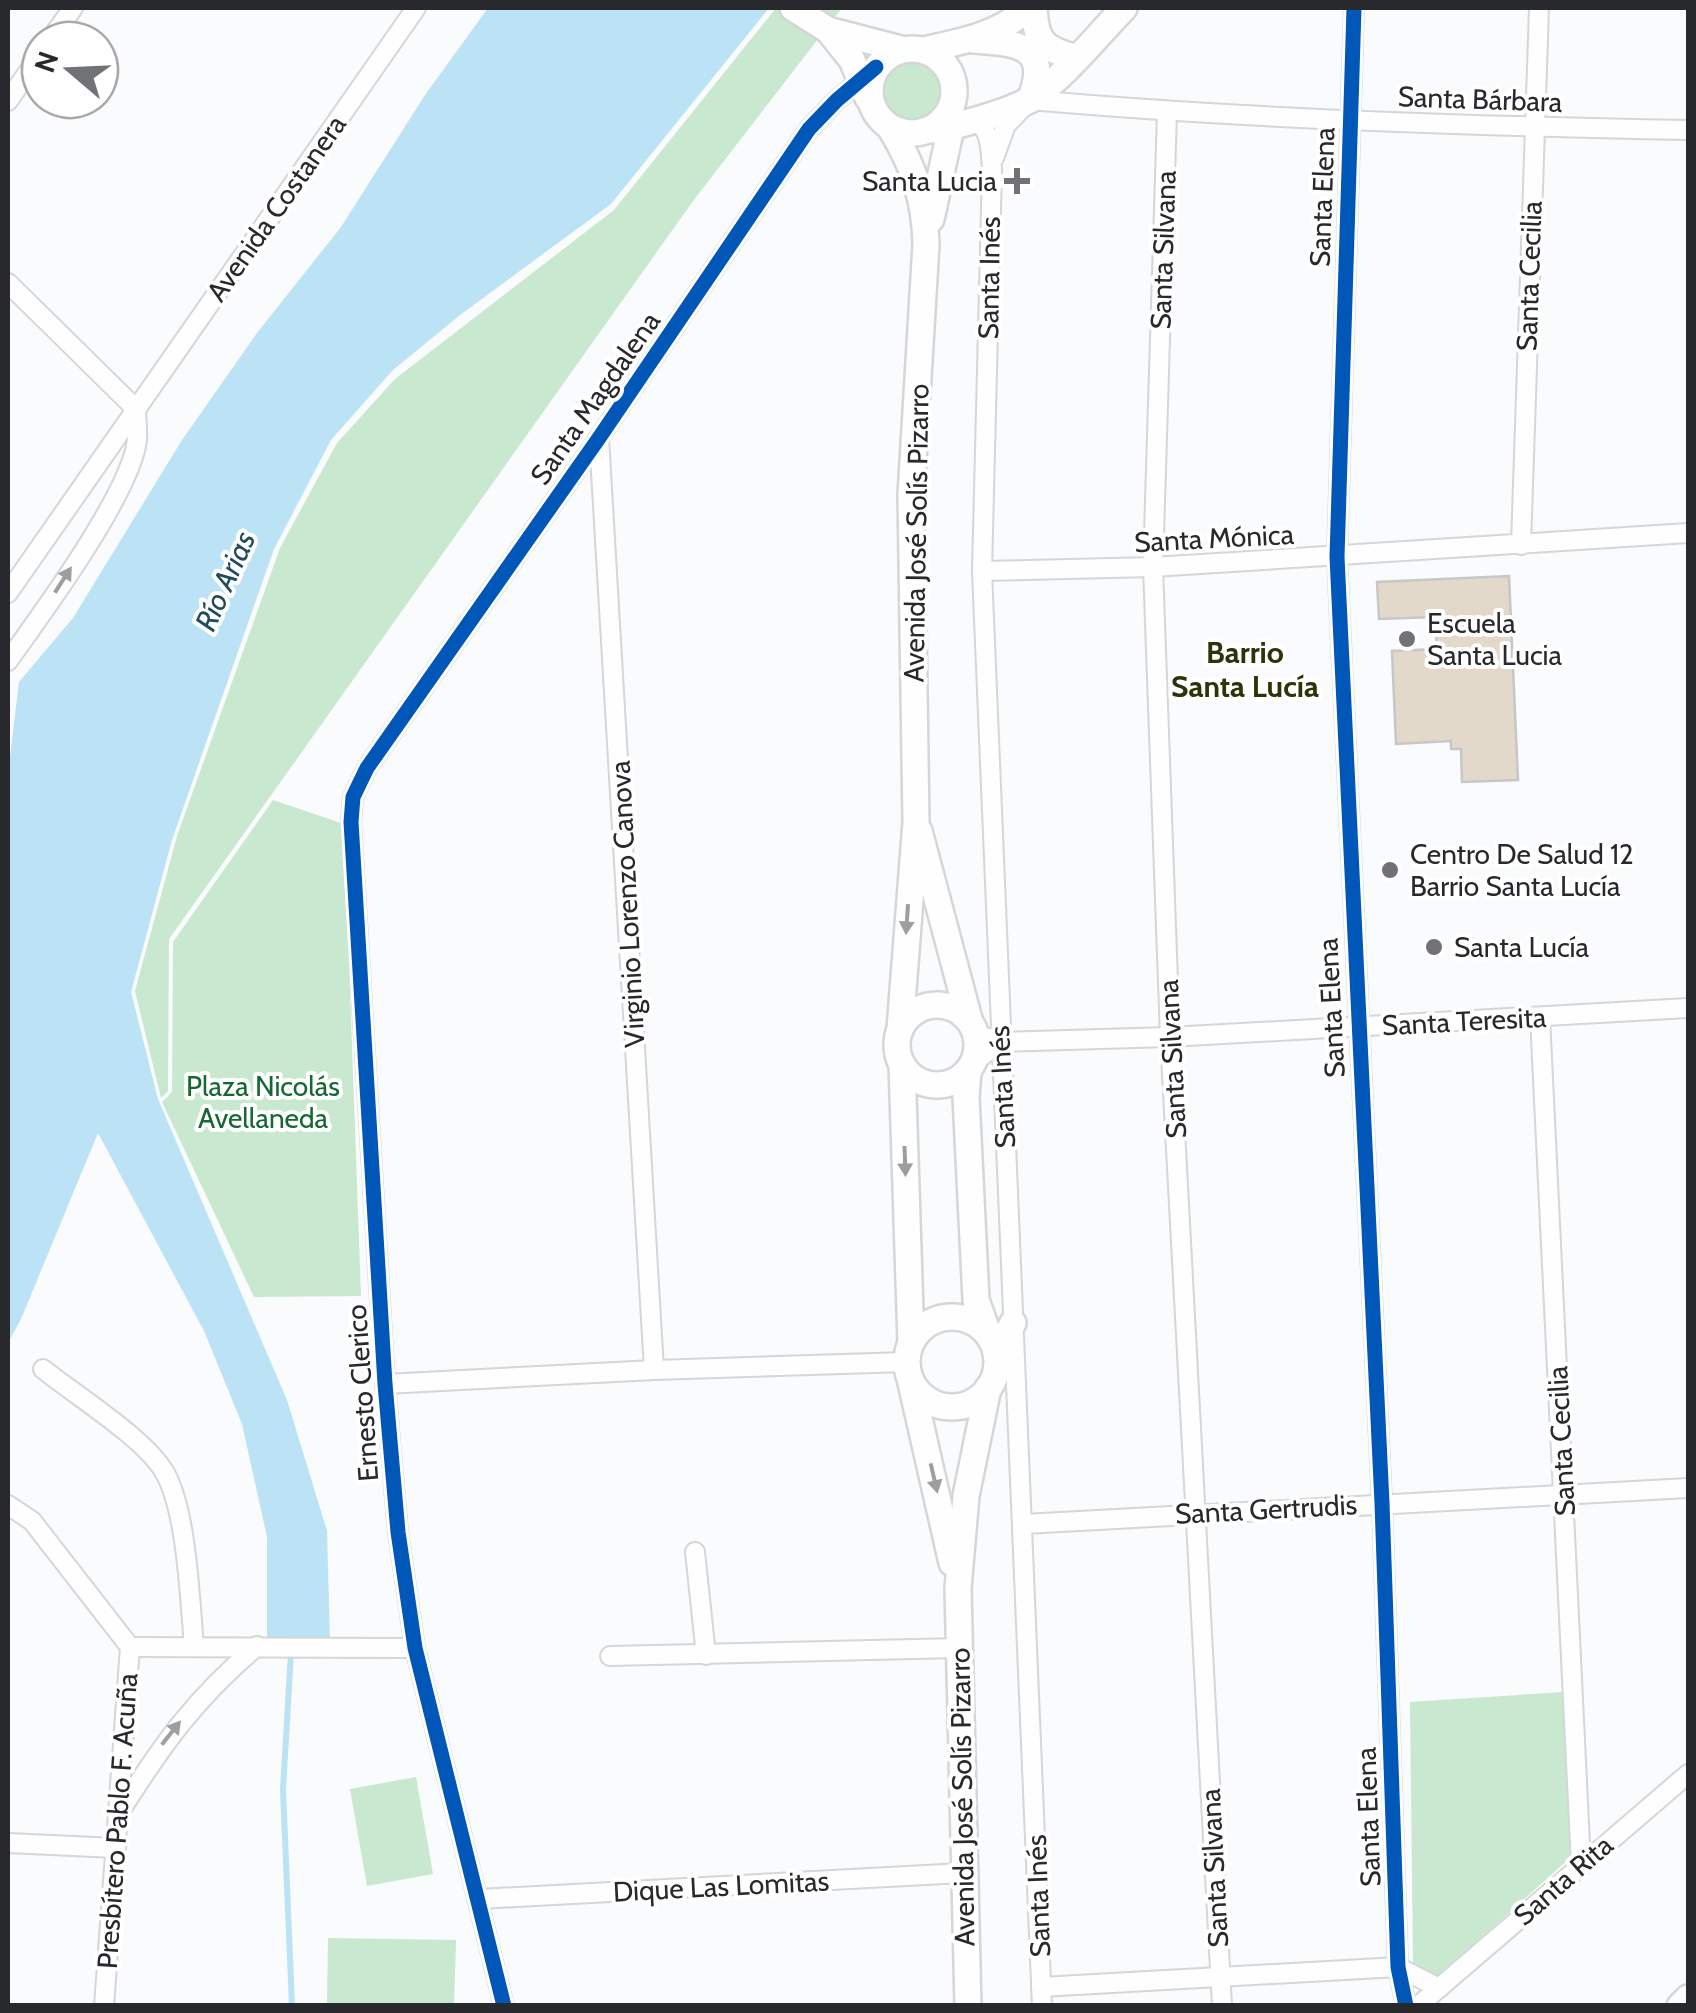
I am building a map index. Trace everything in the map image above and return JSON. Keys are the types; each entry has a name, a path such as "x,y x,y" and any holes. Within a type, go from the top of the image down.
{"main road":[{"path":"969,40 1014,21 1031,8 1040,40 1051,50 1077,58"},
{"path":"809,18 852,60 869,84 878,118 891,129 910,134 1030,100 1124,8"},
{"path":"809,18 939,58 950,72 954,90 951,121"},
{"path":"869,84 887,56 969,40 1004,42 1036,59 1039,78 1030,100"},
{"name":"Avenida José Solís Pizarro","path":"926,244 951,121"},
{"name":"Avenida José Solís Pizarro","path":"891,129 916,178 925,208 926,244 910,496 916,822 898,1053 902,1064 910,1363 958,1588"},
{"name":"Avenida José Solís Pizarro","path":"916,822 982,1032 966,1097 976,1300 997,1366 966,1496 958,1588 968,2006"},
{"path":"900,1029 918,1009 932,1004 946,1005 982,1032"},
{"path":"902,1064 910,1074 933,1085 946,1084 971,1067"},
{"path":"997,1366 971,1321 958,1317 930,1322 910,1363 921,1395 948,1408 964,1406 978,1399 997,1366 1013,1324"},
{"path":"1680,2006 1688,1998"}],"street":[{"name":"Avenida Costanera","path":"8,593 416,8"},
{"name":"Santa Elena","path":"1354,8 1337,556 1382,1503 1398,1968 1406,2006"},
{"name":"Santa Cecilia","path":"1521,545 1540,8"},
{"name":"Santa Magdalena","path":"367,768 599,438 809,129 837,100 869,84"},
{"name":"Santa Bárbara","path":"1030,100 1167,112 1688,130"},
{"name":"Santa Inés","path":"992,169 1006,125 1030,100"},
{"name":"Santa Silvana","path":"1167,112 1153,567 1170,1037 1222,2006"},
{"name":"Santa Inés","path":"951,121 984,125 992,169 982,571 982,1032 1013,1324"},
{"path":"8,284 136,409 137,440 130,466 100,522 8,660"},
{"name":"Virginio Lorenzo Canova","path":"599,438 654,1370"},
{"name":"Santa Mónica","path":"982,571 1153,567 1688,533"},
{"name":"Ernesto Clerico","path":"367,768 353,797 351,822 385,1384 398,1532 415,1648 504,2006"},
{"name":"Santa Teresita","path":"982,1032 1170,1037 1688,1008"},
{"name":"Santa Cecilia","path":"1540,1017 1581,1865"},
{"path":"385,1384 654,1370 910,1363"},
{"name":"Santa Inés","path":"997,1366 1024,1524 1042,1996"},
{"path":"42,1370 146,1450 166,1474 186,1558 194,1646"},
{"name":"Santa Gertrudis","path":"1024,1524 1688,1488"},
{"name":"Presbítero Pablo F. Acuña","path":"8,1505 32,1520 130,1647 104,2006"},
{"path":"695,1552 706,1655"},
{"path":"118,1814 163,1743 212,1685 266,1646"},
{"path":"130,1647 415,1648"},
{"path":"610,1656 958,1648"},
{"name":"Santa Rita","path":"1418,2006 1688,1774"},
{"path":"8,1843 116,1848"},
{"name":"Dique Las Lomitas","path":"478,1899 963,1873"},
{"path":"1042,1996 1220,1978 1398,1968 1439,1988"}],"green space":[{"path":"776,8 842,8 693,201 169,939 168,1091 161,1098 135,991 177,836 280,548 337,443 395,379 614,210"},
{"path":"910,59 931,68 940,89 931,110 910,119 889,110 880,89 889,68"},
{"name":"Plaza Nicolás Avellaneda","path":"273,800 344,824 361,1296 254,1297 162,1102 172,1092 173,942"},
{"path":"1564,1692 1570,1858 1436,1978 1413,1963 1410,1702"},
{"path":"416,1777 433,1874 367,1886 350,1789"},
{"path":"328,1938 456,1940 454,2005 327,2005"}],"water":[{"name":"Río Arias","path":"488,8 769,8 611,204 460,315 392,371 331,440 274,549 172,840 131,992 158,1099 287,1400 327,1531 330,1641 267,1637 267,1537 242,1424 204,1331 98,1133 8,1343 8,773 19,682 73,618 182,440 257,333 341,227 425,95"}],"building":[{"path":"1509,576 1518,780 1462,782 1461,749 1451,749 1451,741 1396,744 1392,651 1437,649 1435,617 1379,619 1377,582"}],"waterway":[{"path":"291,1652 283,1790 292,2006"}],"cycle path":[{"path":"1354,8 1337,557 1382,1503 1398,1967 1406,2006"},
{"path":"504,2006 415,1648 398,1532 385,1384 351,822 353,797 367,768 599,438 809,129 876,67"}],"place":[{"name":"Santa Lucia","path":"1017,181"},
{"name":"Escuela Santa Lucia","path":"1407,639"},
{"name":"Centro De Salud 12 Barrio Santa Lucía","path":"1390,870"},
{"name":"Santa Lucía","path":"1434,947"}],"district":[{"name":"Barrio Santa Lucía","path":"1245,669"}]}
